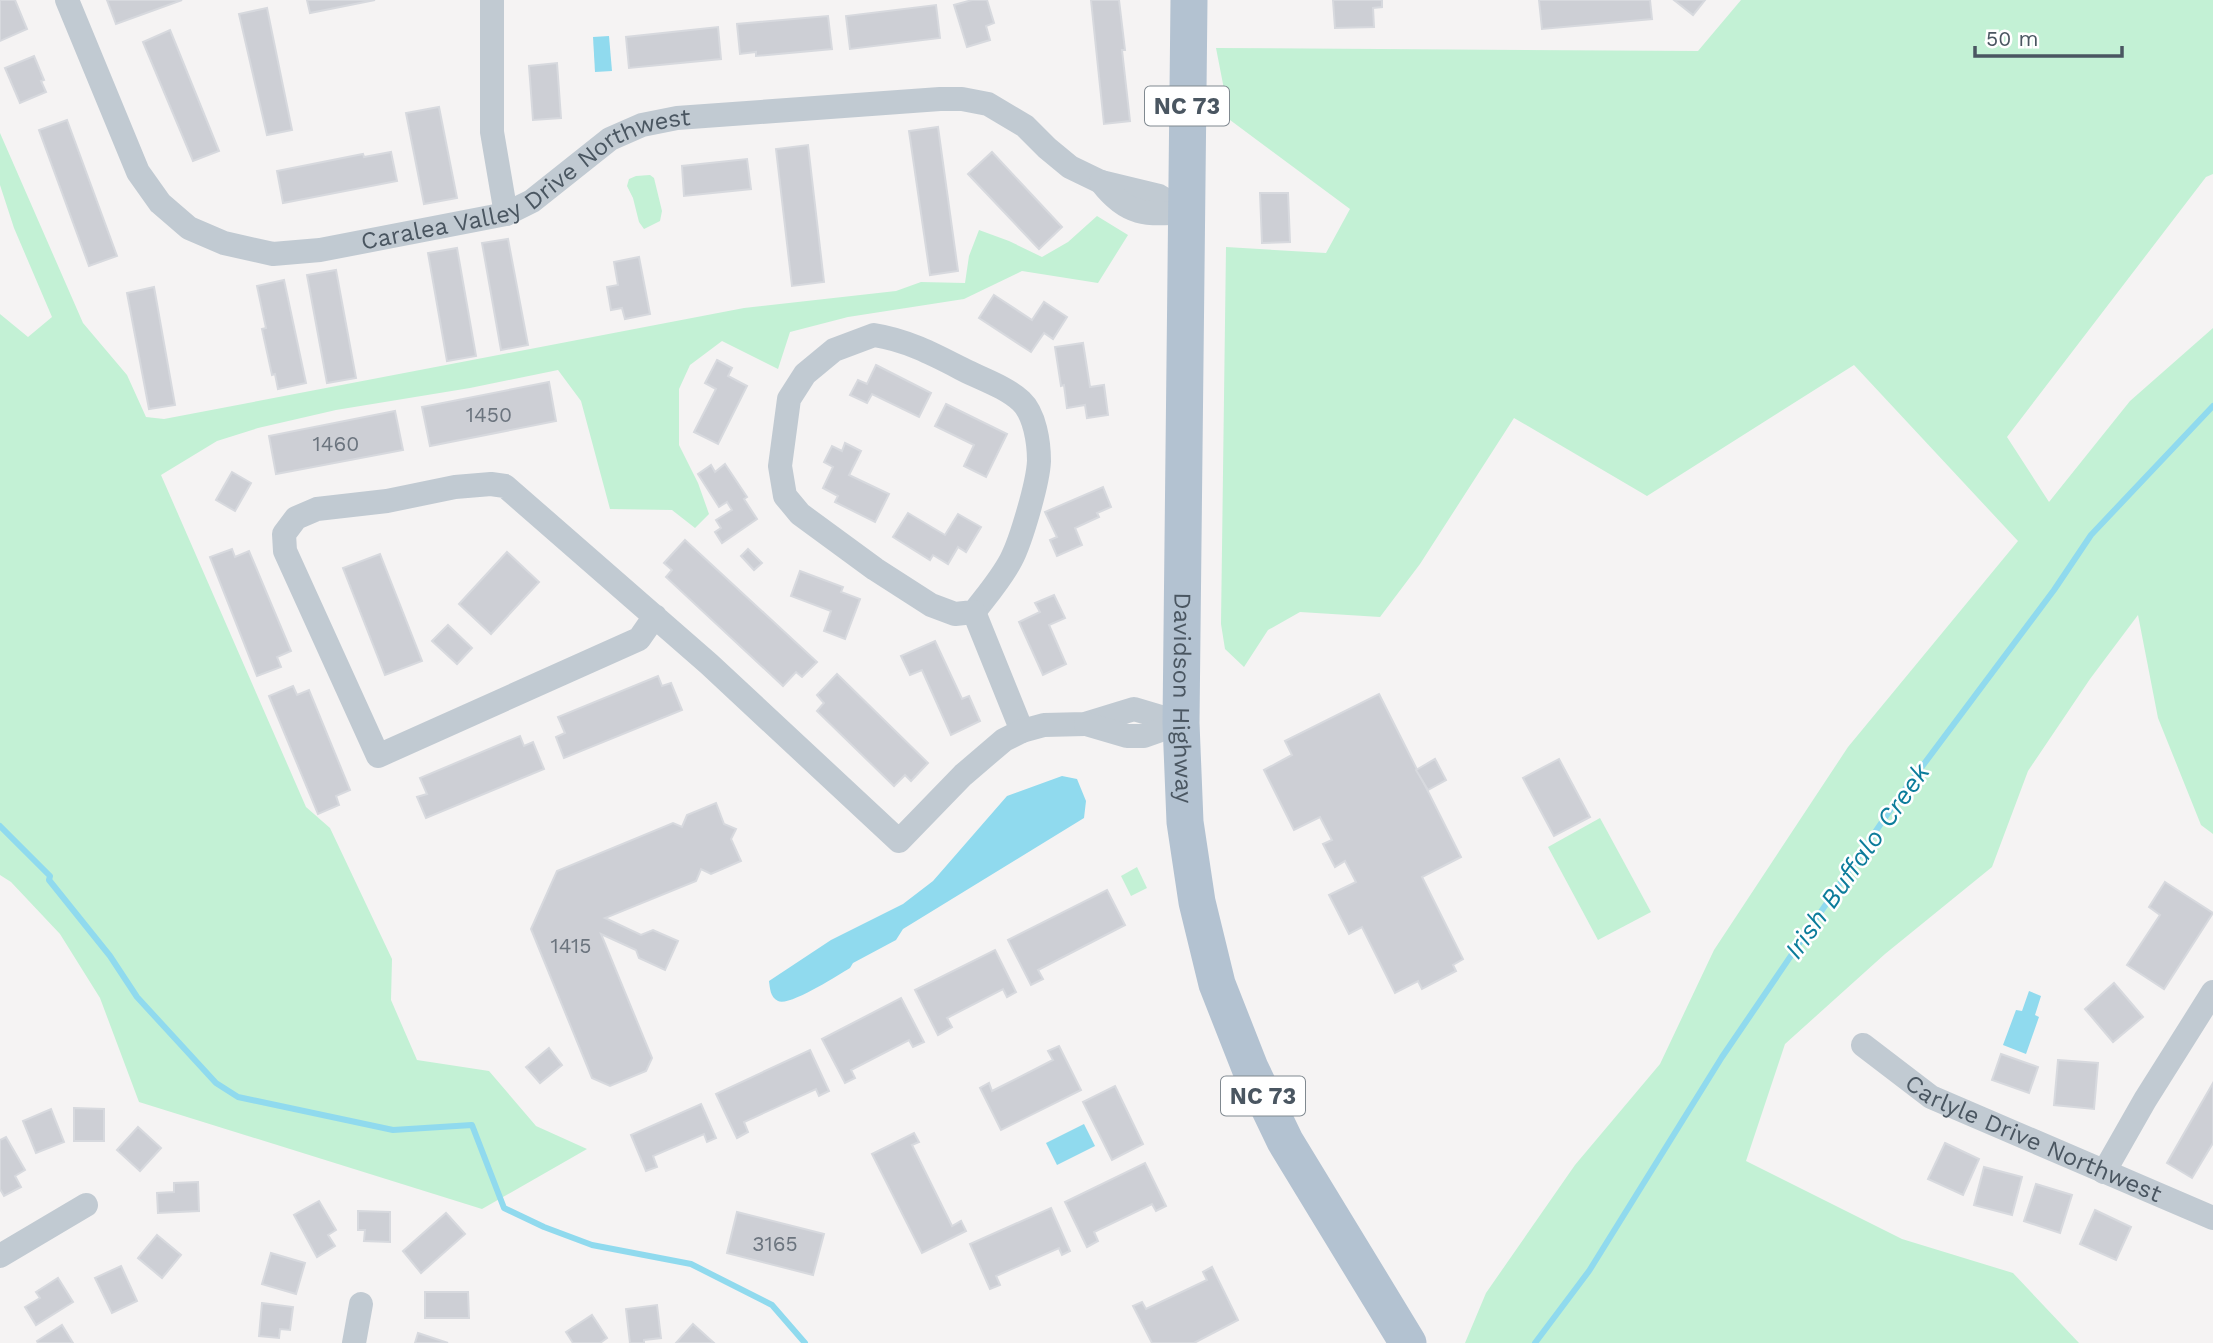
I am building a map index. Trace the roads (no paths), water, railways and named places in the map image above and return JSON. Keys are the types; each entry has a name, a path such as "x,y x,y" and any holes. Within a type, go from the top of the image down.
{"main road":[{"name":"Davidson Highway","path":"1189,0 1181,723 1185,821 1196,902 1217,984 1250,1068 1285,1141 1408,1343"}],"street":[{"name":"Caralea Valley Drive Northwest","path":"67,0 138,172 160,203 189,228 223,243 273,254 332,248 506,214 532,201 610,139 642,125 677,118 940,99 962,99 988,104 1025,126 1046,148 1070,167 1101,182 1125,207 1153,215 1186,212"},
{"path":"492,0 492,132 506,214"},
{"path":"874,335 895,338 1022,402 1034,424 1039,462 1023,528 1013,557 1002,577 974,612 955,614 931,605 875,569 800,514 785,496 780,466 789,398 805,374 834,350 874,335"},
{"path":"655,616 639,639 378,756 285,551 284,534 296,518 317,509 387,501 455,487 491,484 505,486 655,616 900,841 963,775 1004,740 1021,731 1044,725 1085,724 1134,709 1181,723"},
{"path":"974,612 1021,731"},
{"path":"2104,1172 2145,1100 2213,992"},
{"name":"Carlyle Drive Northwest","path":"1863,1045 1931,1097 2213,1218"},
{"path":"0,1256 86,1205"},
{"path":"354,1343 360,1304"}],"water":[{"path":"609,36 612,71 595,72 593,37"},
{"path":"1062,776 1077,779 1086,801 1084,818 903,929 896,940 853,963 850,968 825,983 784,1002 773,997 769,981 831,940 903,904 933,881 1007,796"},
{"path":"2029,991 2041,996 2035,1015 2039,1017 2026,1054 2003,1045 2016,1010 2022,1011"},
{"path":"1084,1124 1095,1146 1057,1165 1046,1143"}],"waterway":[{"name":"Irish Buffalo Creek","path":"1535,1343 1589,1271 1722,1057 1897,800 2054,590 2091,535 2213,406"},
{"path":"0,826 50,876 49,880 110,956 137,997 216,1083 238,1097 393,1130 472,1125 504,1208 592,1245 691,1264 772,1305 805,1343"}]}
